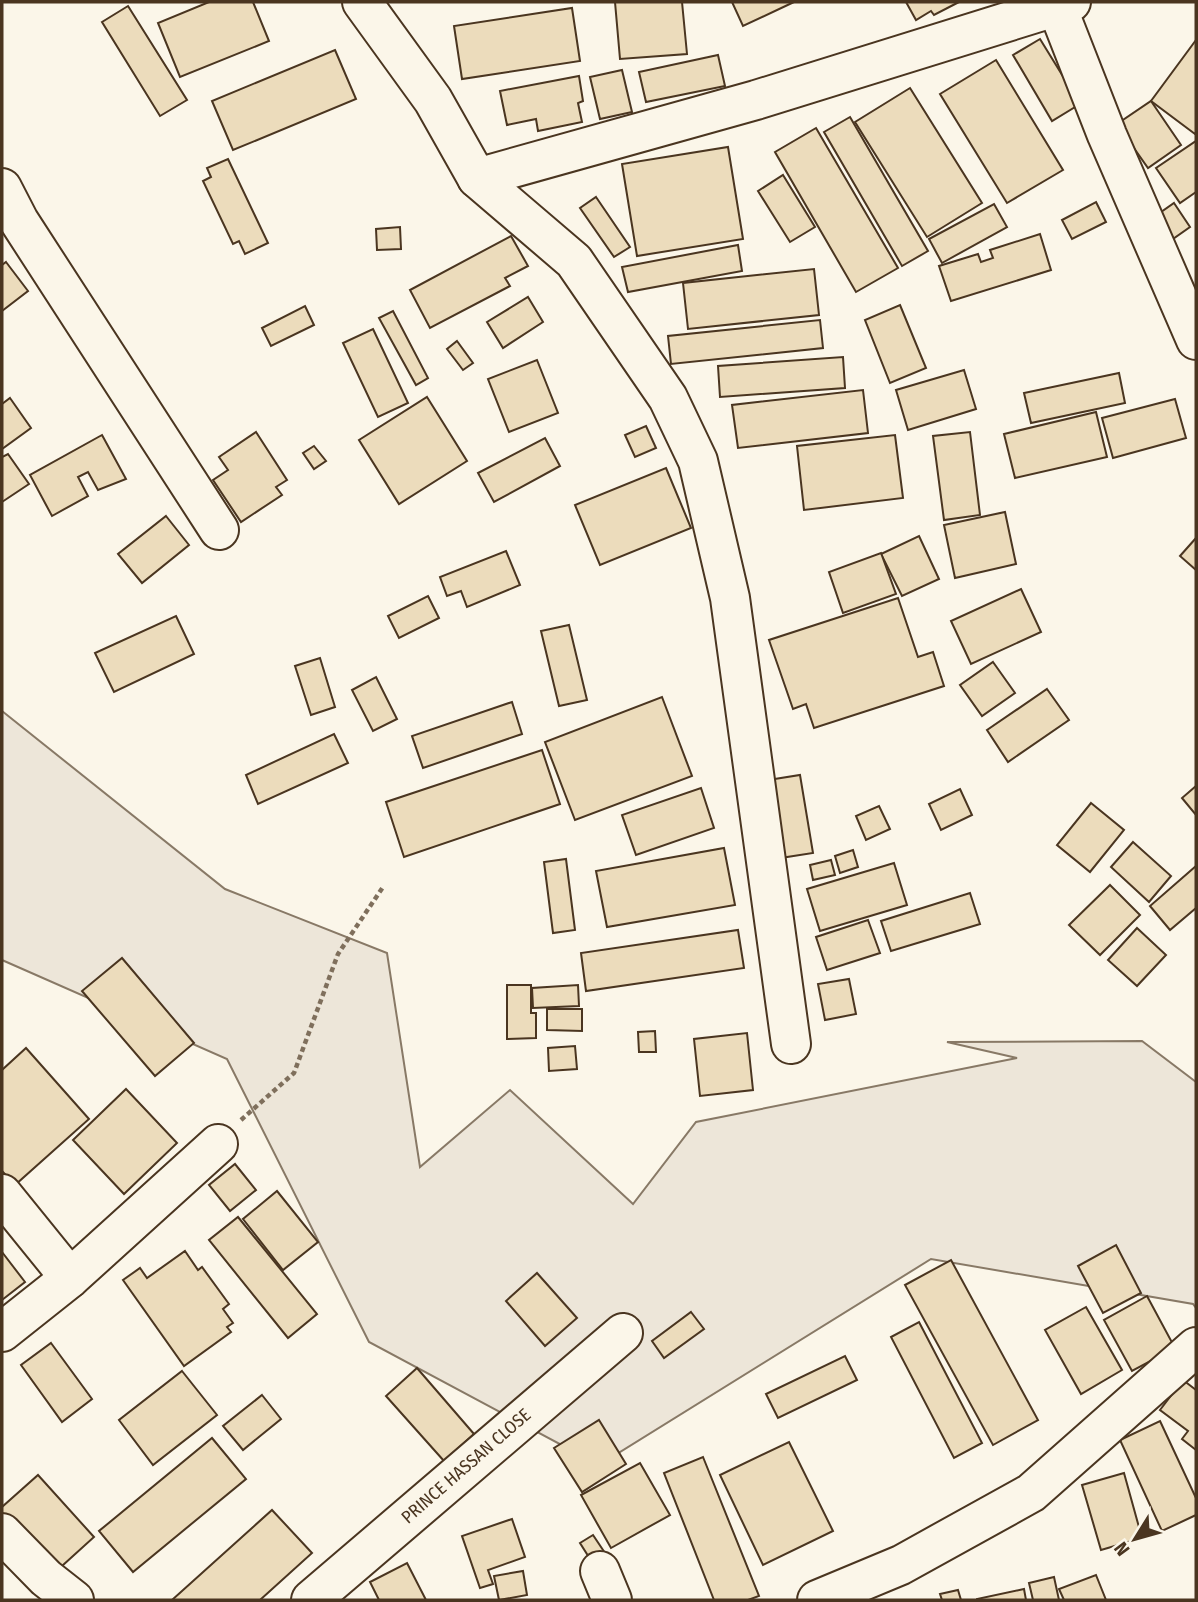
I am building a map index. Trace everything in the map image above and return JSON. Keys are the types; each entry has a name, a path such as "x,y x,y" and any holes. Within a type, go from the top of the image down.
{"street":[{"path":"362,2 433,100 477,178 574,261 668,398 698,461 730,598 791,1044"},
{"path":"477,178 756,100 1064,4 1112,147 1196,340"},
{"path":"2,188 19,221 219,530"},
{"path":"2,1332 70,1278 218,1144"},
{"path":"2,1194 70,1278"},
{"name":"PRINCE HASSAN CLOSE","path":"311,1600 623,1333"},
{"path":"817,1600 901,1565 1031,1493 1196,1347"},
{"path":"2,1533 46,1578 74,1600"}],"path":[{"path":"218,1144 294,1073 338,954 383,887"}],"shaded area":[{"path":"2,711 225,889 387,953 420,1167 510,1090 633,1204 696,1122 1017,1058 947,1042 1142,1041 1196,1082 1196,1308 1193,1304 931,1259 599,1465 369,1342 227,1059 2,960"}],"building":[{"path":"209,2 253,2 269,41 180,77 158,23"},
{"path":"615,2 682,2 687,54 620,59"},
{"path":"732,2 794,2 743,26"},
{"path":"906,2 959,2 934,15 931,11 916,20"},
{"path":"128,6 187,100 160,116 102,22"},
{"path":"572,8 580,61 462,79 454,26"},
{"path":"1040,39 1080,104 1052,121 1013,55"},
{"path":"1196,40 1196,132 1195,134 1151,101"},
{"path":"335,50 356,99 233,150 212,101"},
{"path":"718,55 725,86 646,102 639,72"},
{"path":"996,60 1063,170 1007,203 940,94"},
{"path":"622,70 632,112 600,119 590,77"},
{"path":"579,76 583,101 578,103 582,122 538,131 536,119 507,125 500,91"},
{"path":"910,88 982,203 927,237 855,122"},
{"path":"1151,101 1181,145 1148,168 1117,124"},
{"path":"850,117 928,251 902,266 824,132"},
{"path":"816,128 898,268 856,292 775,152"},
{"path":"1196,141 1196,192 1180,203 1156,168"},
{"path":"728,147 743,239 637,256 622,164"},
{"path":"228,159 268,243 245,254 239,241 233,244 203,181 211,177 207,168"},
{"path":"783,175 815,227 790,242 758,191"},
{"path":"596,197 630,247 614,257 580,208"},
{"path":"1096,202 1106,222 1072,239 1062,220"},
{"path":"1174,203 1190,227 1170,241 1154,217"},
{"path":"994,204 1007,227 942,263 929,239"},
{"path":"400,227 401,249 377,250 376,229"},
{"path":"1040,234 1051,270 951,301 939,266 978,254 981,262 993,258 990,250"},
{"path":"511,236 528,266 505,278 510,286 430,328 410,290"},
{"path":"738,245 742,271 628,292 622,267"},
{"path":"6,262 28,291 2,311 2,265"},
{"path":"814,269 819,315 688,329 683,283"},
{"path":"528,297 543,322 503,348 487,322"},
{"path":"900,305 926,368 890,383 865,320"},
{"path":"305,306 314,325 271,346 262,328"},
{"path":"393,311 428,378 416,385 379,318"},
{"path":"820,320 823,348 671,364 668,336"},
{"path":"373,329 408,403 378,417 343,343"},
{"path":"457,341 473,363 463,370 447,349"},
{"path":"843,357 845,388 720,397 718,366"},
{"path":"537,360 558,413 509,432 488,379"},
{"path":"964,370 976,409 908,430 896,390"},
{"path":"1119,373 1125,403 1031,423 1024,393"},
{"path":"863,390 868,433 738,448 732,405"},
{"path":"427,397 467,461 399,504 359,440"},
{"path":"10,398 31,428 2,449 2,404"},
{"path":"1175,399 1186,438 1113,458 1102,418"},
{"path":"1096,412 1107,457 1015,478 1004,434"},
{"path":"646,426 656,448 635,457 625,435"},
{"path":"256,432 287,480 276,487 282,495 241,522 213,480 228,470 219,457"},
{"path":"970,432 980,515 944,520 933,436"},
{"path":"102,435 126,479 98,490 88,472 78,477 88,496 52,516 30,475"},
{"path":"895,435 903,498 804,510 797,446"},
{"path":"545,438 560,466 494,502 478,473"},
{"path":"314,446 326,461 314,469 303,453"},
{"path":"8,454 29,484 2,502 2,457"},
{"path":"666,468 691,528 600,565 575,505"},
{"path":"1005,512 1016,564 955,578 944,525"},
{"path":"166,516 189,545 142,583 118,554"},
{"path":"919,536 939,579 902,596 881,554"},
{"path":"1196,538 1196,570 1180,556"},
{"path":"506,551 520,585 467,607 461,591 447,596 440,577"},
{"path":"881,553 896,594 843,613 829,572"},
{"path":"1021,589 1041,632 971,664 951,621"},
{"path":"428,596 439,618 399,638 388,616"},
{"path":"898,598 918,657 933,652 944,686 814,728 806,704 793,709 769,640"},
{"path":"176,616 194,654 114,692 95,653"},
{"path":"569,625 587,700 559,706 541,631"},
{"path":"320,658 335,707 311,715 295,666"},
{"path":"993,662 1015,693 982,716 960,685"},
{"path":"376,677 397,719 373,731 352,690"},
{"path":"1047,689 1069,720 1008,762 987,730"},
{"path":"662,697 692,776 575,820 545,742"},
{"path":"512,702 522,734 423,768 412,736"},
{"path":"334,734 348,763 258,804 246,775"},
{"path":"542,750 560,804 404,857 386,802"},
{"path":"800,775 813,853 774,859 762,781"},
{"path":"1196,786 1196,815 1182,798"},
{"path":"701,788 714,828 636,855 622,815"},
{"path":"960,789 972,815 941,830 929,804"},
{"path":"1091,803 1124,830 1090,872 1057,845"},
{"path":"879,806 890,829 866,840 856,816"},
{"path":"1133,842 1171,876 1149,902 1111,867"},
{"path":"724,848 735,905 607,927 596,871"},
{"path":"853,850 858,867 840,873 835,856"},
{"path":"566,859 575,930 553,933 544,862"},
{"path":"831,860 835,875 813,880 810,865"},
{"path":"894,863 907,905 820,931 807,889"},
{"path":"1196,866 1196,908 1170,930 1150,906"},
{"path":"1110,885 1140,915 1100,955 1069,925"},
{"path":"970,893 980,924 891,951 881,921"},
{"path":"868,920 880,953 827,970 816,937"},
{"path":"1137,928 1166,955 1137,986 1108,960"},
{"path":"738,930 744,968 586,991 581,953"},
{"path":"122,958 194,1043 155,1076 82,991"},
{"path":"849,979 856,1014 825,1020 818,984"},
{"path":"507,985 531,985 531,1013 536,1013 536,1038 507,1039"},
{"path":"578,985 579,1006 533,1008 532,988"},
{"path":"547,1009 582,1009 582,1031 547,1030"},
{"path":"655,1031 656,1052 639,1052 638,1032"},
{"path":"747,1033 753,1090 700,1096 694,1039"},
{"path":"575,1046 577,1069 549,1071 548,1048"},
{"path":"26,1048 89,1119 15,1185 2,1171 2,1070"},
{"path":"126,1089 177,1143 124,1194 73,1140"},
{"path":"235,1164 256,1190 230,1211 209,1185"},
{"path":"277,1191 318,1242 283,1270 243,1219"},
{"path":"238,1217 317,1314 288,1338 209,1240"},
{"path":"1116,1245 1141,1293 1103,1313 1078,1266"},
{"path":"185,1251 198,1270 202,1267 229,1304 223,1309 233,1323 227,1327 231,1332 184,1366 123,1280 140,1268 147,1278"},
{"path":"2,1252 25,1282 2,1300"},
{"path":"951,1260 1038,1420 993,1445 905,1285"},
{"path":"537,1273 577,1318 545,1346 506,1301"},
{"path":"1147,1296 1175,1348 1132,1371 1104,1320"},
{"path":"1086,1307 1122,1370 1081,1394 1045,1330"},
{"path":"691,1312 704,1329 664,1358 652,1341"},
{"path":"919,1322 982,1443 954,1458 891,1337"},
{"path":"51,1343 92,1399 62,1422 21,1365"},
{"path":"845,1356 857,1380 778,1418 766,1394"},
{"path":"417,1368 474,1434 444,1461 386,1396"},
{"path":"182,1371 217,1415 153,1465 119,1420"},
{"path":"1183,1380 1196,1390 1196,1450 1182,1439 1188,1431 1160,1410"},
{"path":"262,1395 281,1419 243,1450 223,1426"},
{"path":"599,1420 626,1464 582,1492 554,1448"},
{"path":"1160,1421 1196,1498 1196,1515 1162,1531 1120,1440"},
{"path":"212,1438 246,1479 133,1572 99,1531"},
{"path":"789,1442 833,1531 763,1565 720,1475"},
{"path":"703,1457 759,1596 748,1600 714,1600 664,1473"},
{"path":"640,1463 670,1515 611,1548 581,1495"},
{"path":"1124,1473 1142,1538 1101,1550 1082,1485"},
{"path":"38,1475 94,1537 52,1575 2,1519 2,1507"},
{"path":"272,1510 312,1553 260,1600 172,1600"},
{"path":"512,1519 525,1557 488,1570 493,1584 480,1588 462,1536"},
{"path":"593,1535 605,1553 592,1562 580,1543"},
{"path":"407,1563 426,1600 379,1600 370,1582"},
{"path":"523,1571 527,1595 499,1600 494,1576"},
{"path":"1096,1575 1106,1600 1064,1600 1059,1589"},
{"path":"1054,1577 1059,1600 1033,1600 1029,1583"},
{"path":"1024,1589 1026,1600 977,1600 977,1599"},
{"path":"958,1590 961,1600 942,1600 940,1594"}]}
